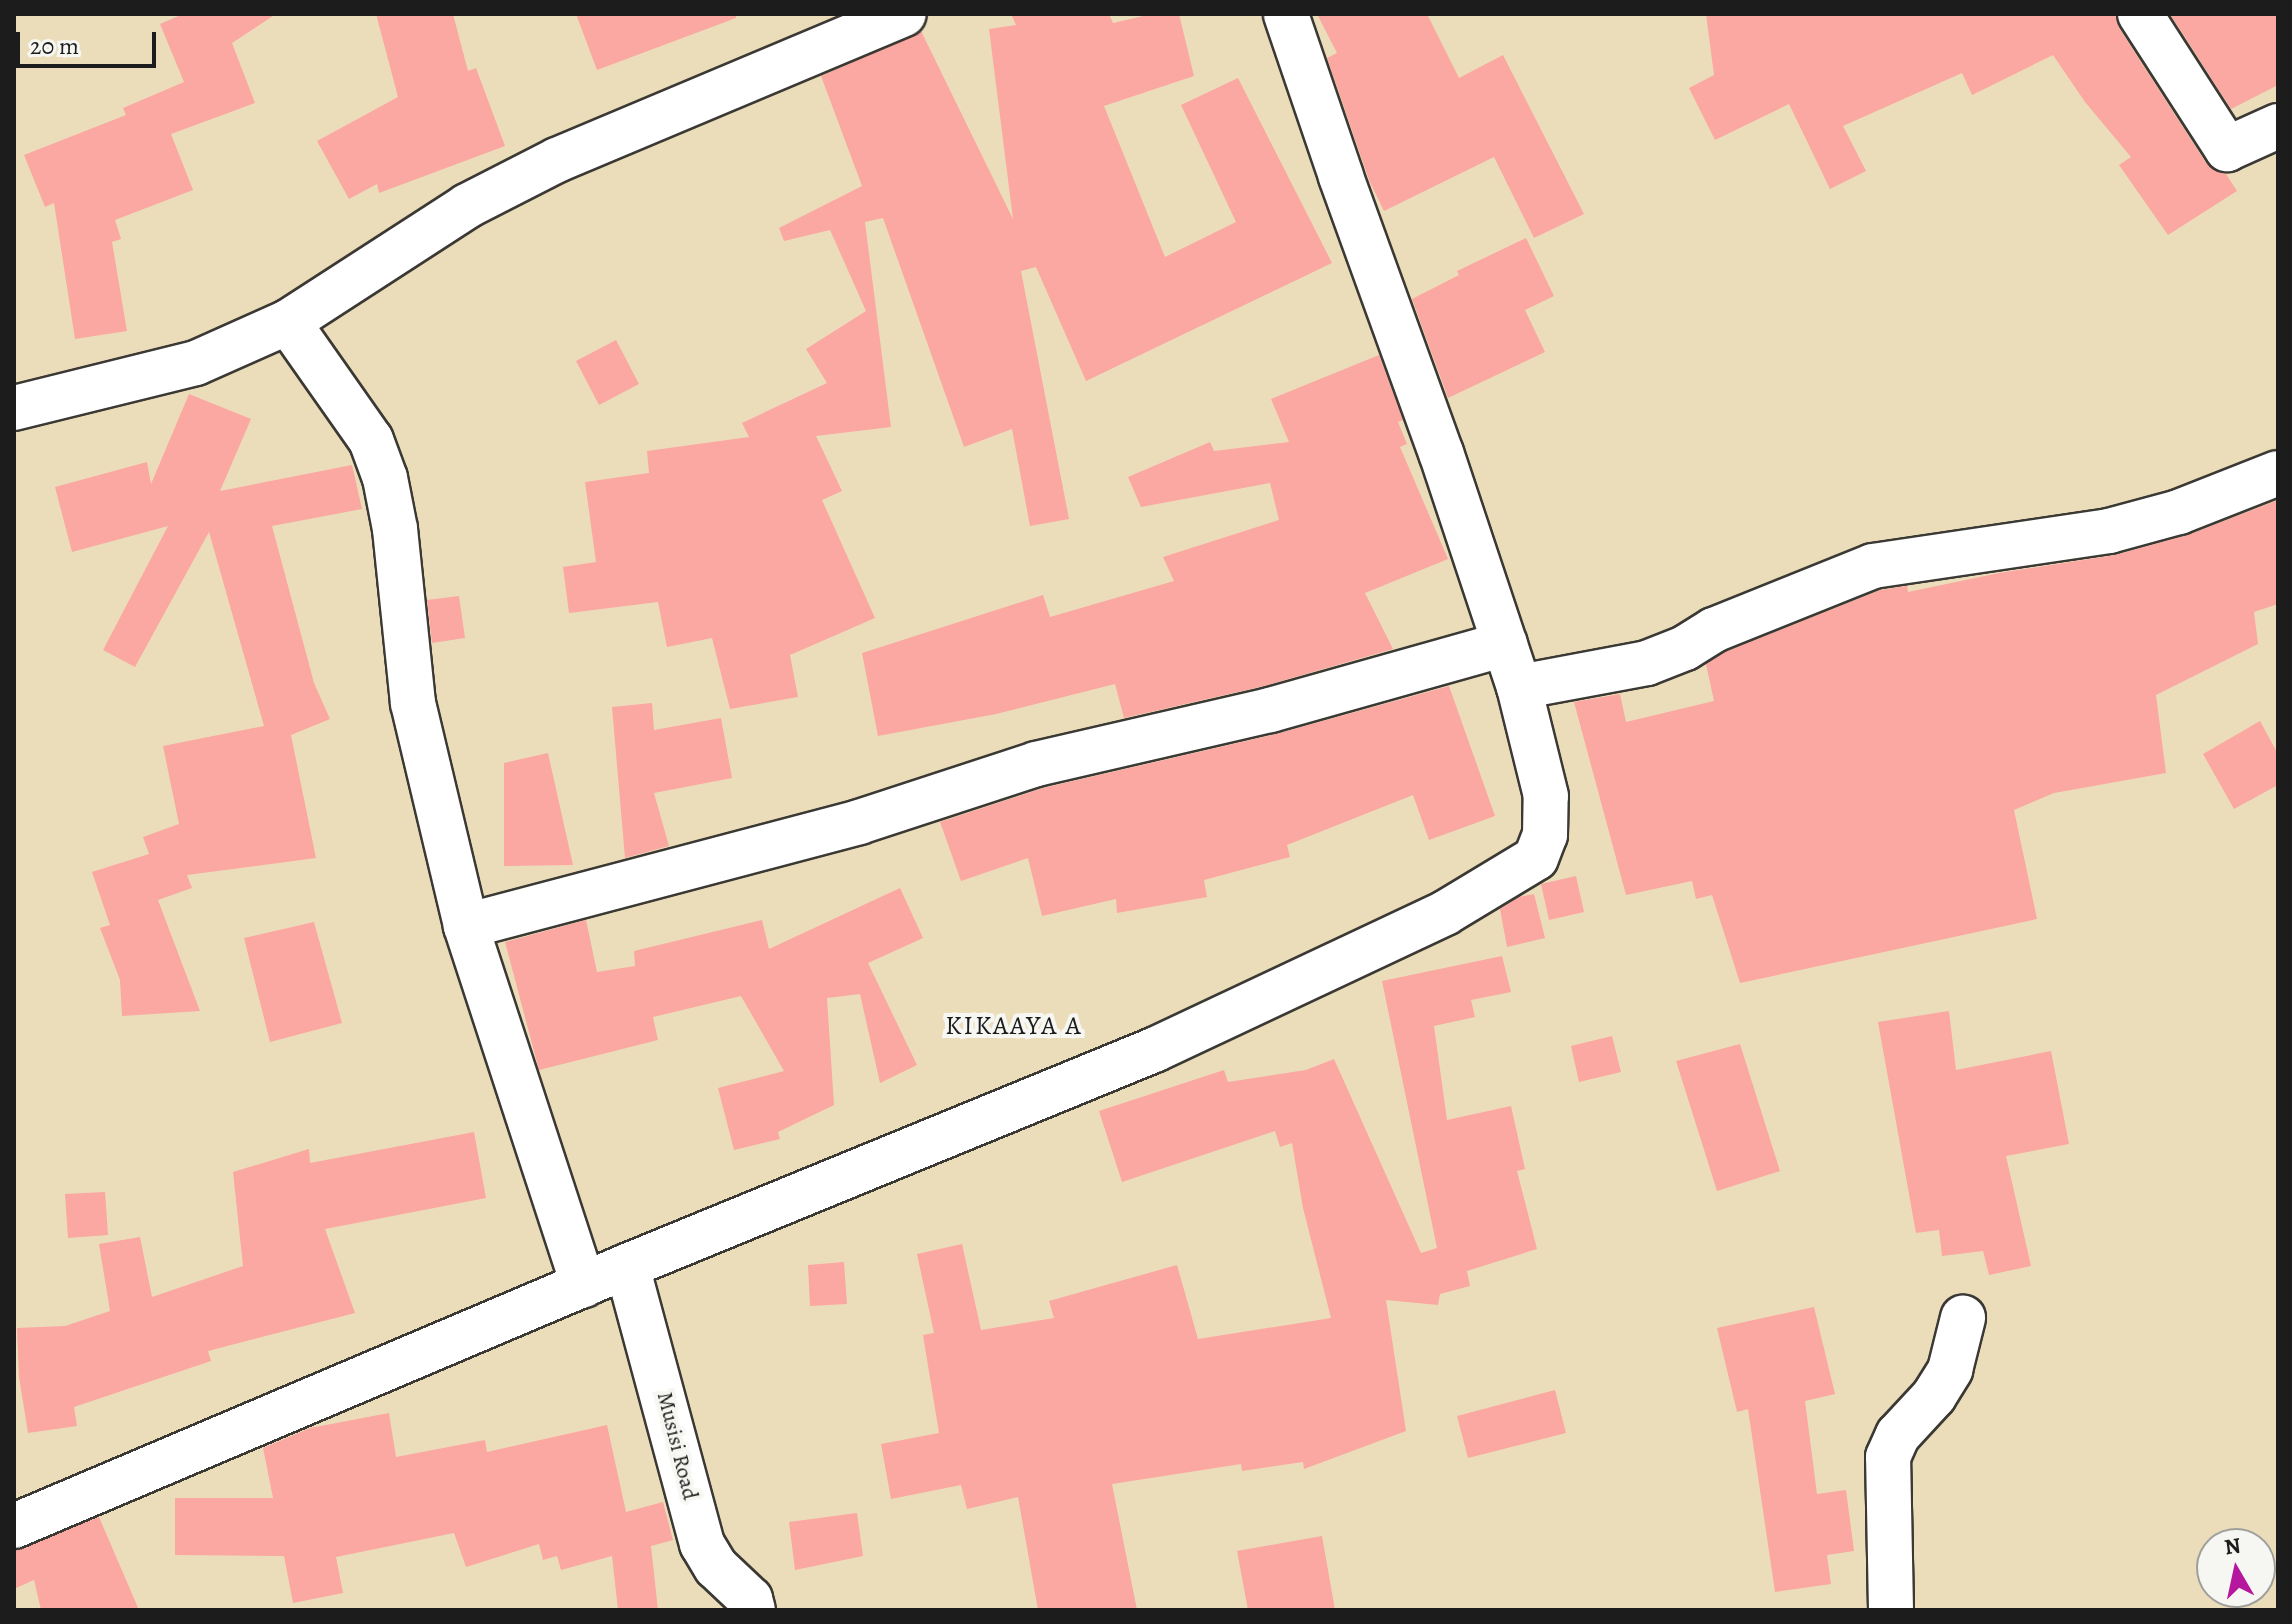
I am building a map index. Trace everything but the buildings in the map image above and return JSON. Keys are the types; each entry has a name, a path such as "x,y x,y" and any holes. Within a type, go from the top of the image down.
{"street":[{"path":"14,408 196,363 288,322 467,206 557,160 904,14"},
{"path":"14,1526 627,1266 1154,1050 1445,913 1536,858 1545,835 1546,796 1519,687 1286,14"},
{"path":"2140,14 2227,149 2278,126"},
{"path":"288,322 371,440 385,478 395,529 413,703 466,926 583,1285"},
{"path":"1519,687 1647,663 1685,648 1727,624 1873,566 2109,531 2179,512 2278,473"},
{"path":"466,926 859,822 1036,764 1270,710 1505,644"},
{"name":"Musisi Road","path":"627,1266 702,1544 716,1567 750,1599 753,1610"},
{"path":"1891,1610 1888,1457 1898,1435 1934,1396 1950,1370 1963,1318"}],"district":[{"name":"KIKAAYA A","path":"1014,1026"}]}
